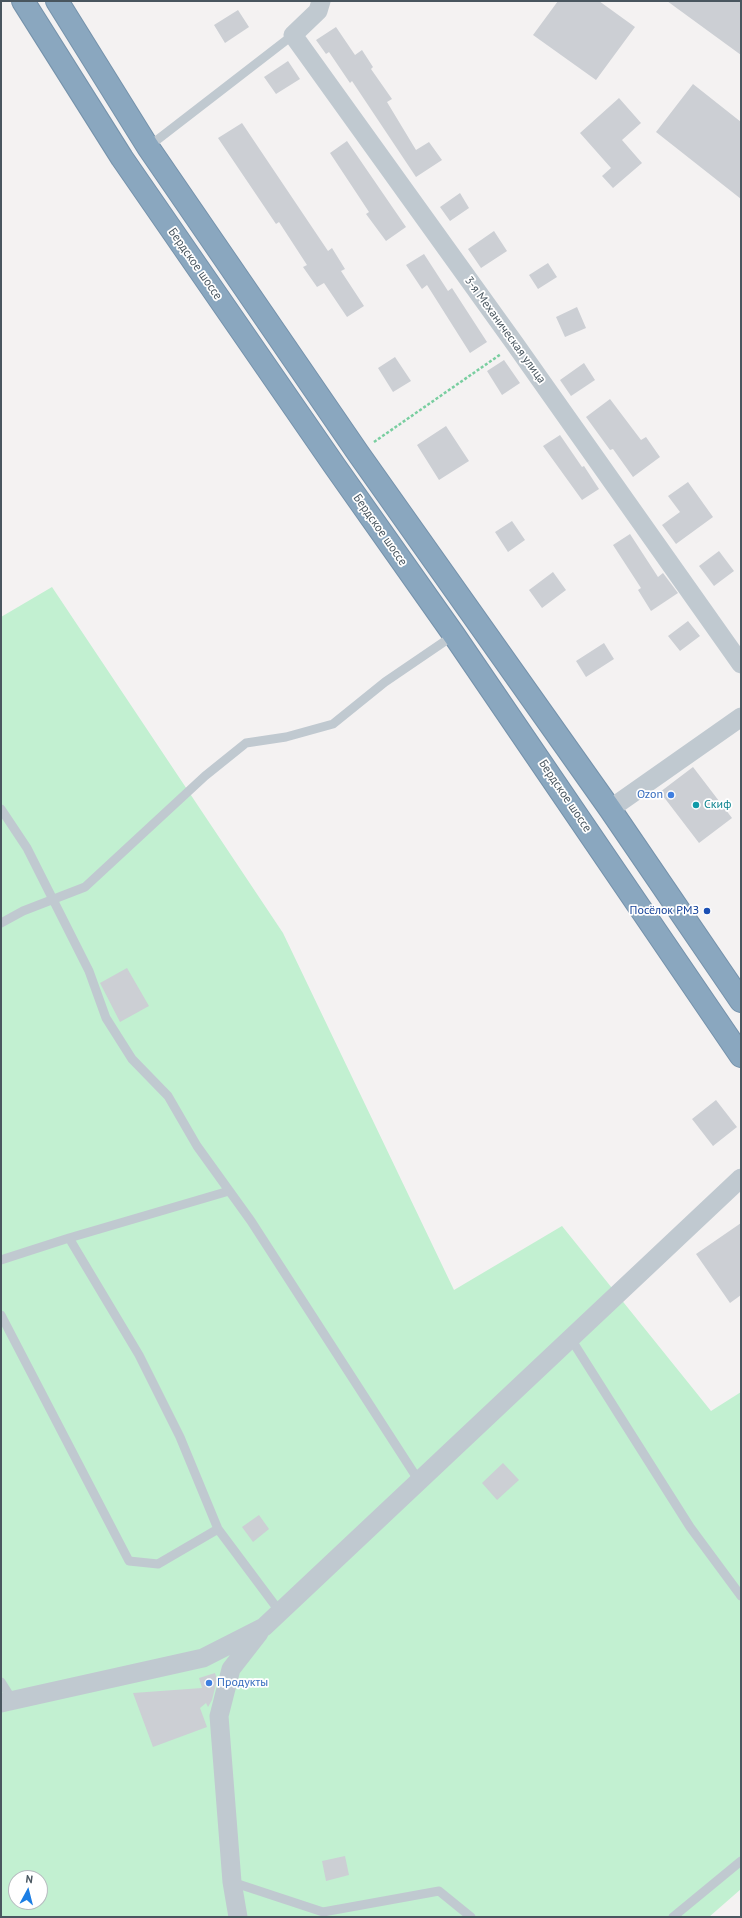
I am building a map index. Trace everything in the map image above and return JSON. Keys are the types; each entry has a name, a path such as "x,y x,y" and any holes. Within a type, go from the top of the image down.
{"highway":[{"name":"Бердское шоссе","path":"23,1 122,158 737,1043"},
{"path":"57,1 148,147 358,453 610,808 741,1001"}],"street":[{"path":"293,35 318,11 321,1"},
{"name":"3-я Механическая улица","path":"293,35 515,344 741,664"},
{"path":"610,808 741,717"},
{"path":"238,1917 232,1882 218,1716 231,1668 264,1627 741,1178"},
{"path":"7,1702 203,1658 264,1627"}],"lane":[{"path":"148,147 293,35"},
{"path":"1,923 23,911 85,887 205,776 246,743 286,737 333,724 385,682 454,634"},
{"path":"1,809 27,848 53,899 89,971 106,1018 132,1059 168,1096 197,1146 264,1240 419,1482"},
{"path":"1,1260 69,1238 229,1191"},
{"path":"69,1238 140,1355 180,1437 218,1529 280,1612"},
{"path":"1,1314 129,1561 158,1564 218,1529"},
{"path":"571,1339 690,1527 741,1596"},
{"path":"1,1682 7,1702"},
{"path":"672,1917 741,1861"},
{"path":"232,1882 323,1912 439,1891 471,1917"}],"path":[{"path":"358,453 515,344"}],"green space":[{"path":"52,587 283,933 454,1290 562,1226 711,1411 741,1392 741,1889 709,1917 1,1917 1,617"}],"building":[{"path":"558,1 599,1 635,27 596,80 533,35"},
{"path":"667,1 741,1 741,55"},
{"path":"238,10 249,27 225,43 214,25"},
{"path":"336,27 355,55 362,50 373,67 371,69 392,99 387,102 416,150 429,142 442,160 416,177 352,81 350,83 329,52 326,54 316,40"},
{"path":"288,61 300,79 276,94 264,77"},
{"path":"693,84 741,122 741,199 656,132"},
{"path":"619,98 641,123 622,140 642,163 613,188 602,176 611,168 580,133"},
{"path":"242,123 328,251 332,248 345,269 341,271 364,306 347,317 324,283 317,287 303,267 307,265 279,222 276,224 218,138"},
{"path":"347,141 406,227 386,241 366,214 369,212 330,153"},
{"path":"460,193 469,208 450,221 440,207"},
{"path":"494,231 507,251 481,268 468,249"},
{"path":"424,254 448,291 452,288 487,342 470,353 427,285 422,289 406,265"},
{"path":"548,263 557,277 538,289 529,275"},
{"path":"577,307 586,328 565,337 556,317"},
{"path":"395,357 411,381 393,392 378,368"},
{"path":"504,360 520,383 502,395 487,371"},
{"path":"584,363 595,380 571,396 560,380"},
{"path":"610,399 641,440 646,437 660,457 633,477 613,449 610,450 586,417"},
{"path":"446,426 469,461 439,480 417,445"},
{"path":"560,435 582,467 584,466 599,489 582,500 543,446"},
{"path":"688,482 713,517 676,544 662,525 680,512 668,496"},
{"path":"512,521 525,540 508,552 495,532"},
{"path":"630,534 658,577 663,573 678,593 651,611 638,590 641,588 613,545"},
{"path":"719,551 734,571 714,586 699,566"},
{"path":"553,572 566,590 542,608 529,590"},
{"path":"688,621 700,636 680,651 668,636"},
{"path":"604,643 614,659 586,677 576,661"},
{"name":"Скиф","path":"693,767 732,818 699,843 660,792"},
{"path":"127,968 149,1006 120,1022 100,983"},
{"path":"716,1100 737,1127 713,1146 692,1119"},
{"path":"741,1223 741,1295 730,1303 696,1254"},
{"path":"503,1463 519,1480 497,1500 482,1483"},
{"path":"259,1515 269,1529 253,1542 242,1527"},
{"path":"215,1673 217,1680 212,1700 208,1707 206,1703 200,1708 207,1727 153,1747 133,1693 202,1688 199,1678"},
{"path":"345,1856 349,1875 326,1881 322,1861"}],"place":[{"name":"Ozon","path":"671,795"},
{"name":"Скиф","path":"696,805"},
{"name":"Посёлок РМЗ","path":"707,911"},
{"name":"Продукты","path":"209,1683"}]}
